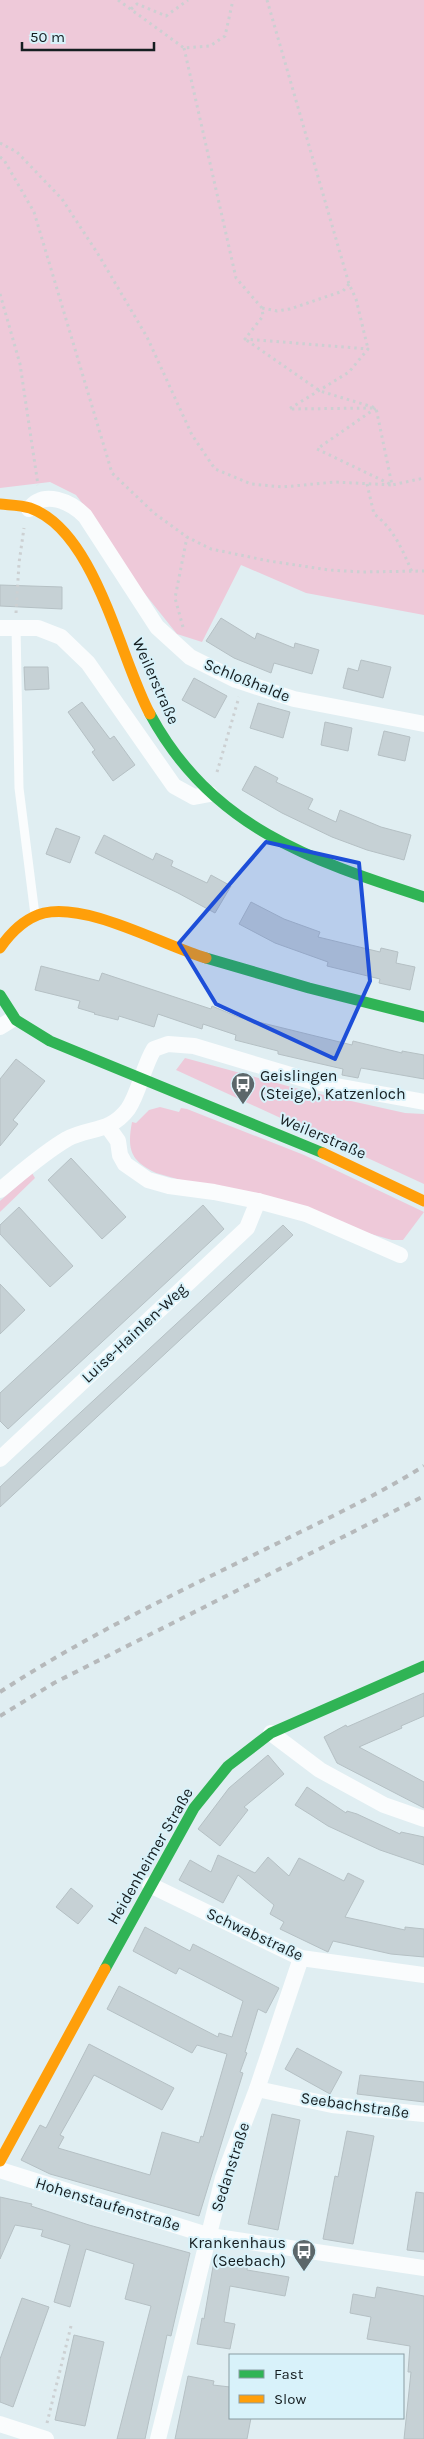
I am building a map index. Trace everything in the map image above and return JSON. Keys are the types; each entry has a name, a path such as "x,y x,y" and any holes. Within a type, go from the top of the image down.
{"street":[{"name":"Schloßhalde","path":"27,516 40,500 52,498 66,501 77,508 85,516 157,627 190,657 244,682 294,699 424,724"},
{"name":"Weilerstraße","path":"0,504 27,516 53,521 74,543 94,575 147,709 165,741 210,794 232,812 264,833 368,880 424,898"},
{"path":"8,627 38,628 61,637 88,663 174,786 194,797 210,794"},
{"path":"0,948 6,938 18,926 35,916 52,912 72,913 93,917 192,954 345,999 424,1018"},
{"name":"Weilerstraße","path":"0,995 7,1023 301,1144 380,1178 424,1201"},
{"path":"0,1190 49,1150 70,1137 108,1126 128,1109 154,1049 168,1044 194,1046 314,1082 424,1102"},
{"path":"108,1126 118,1142 120,1154 125,1164 148,1180 169,1186 214,1192 258,1201 306,1214 400,1256"},
{"name":"Luise-Hainlen-Weg","path":"0,1459 247,1228 258,1201"},
{"name":"Heidenheimer Straße","path":"0,2162 150,1885 194,1808 228,1766 271,1733 424,1666"},
{"path":"271,1733 320,1770 384,1805 424,1818"},
{"name":"Schwabstraße","path":"150,1885 302,1958 424,1975"},
{"name":"Sedanstraße","path":"158,2439 223,2178 257,2089 302,1958"},
{"name":"Seebachstraße","path":"257,2089 332,2105 424,2114"},
{"name":"Hohenstaufenstraße","path":"0,2170 210,2236 424,2268"},
{"path":"0,2424 45,2439"}],"lane":[{"path":"8,627 20,788 35,916"}],"path":[{"path":"118,0 184,48 210,46 225,36 233,0"},
{"path":"131,9 137,4 166,16 188,0"},
{"path":"268,0 349,284 356,299 368,349"},
{"path":"184,48 236,278 262,308 263,316 245,339"},
{"path":"0,142 16,152 62,199 98,254 147,337 192,435 215,469 251,484 283,487 335,482 392,485 424,478"},
{"path":"0,157 4,160 34,212 112,473 154,513 187,537 211,549 277,563 354,572 424,571"},
{"path":"262,308 277,311 290,308 343,290 349,284"},
{"path":"0,294 20,364 38,487"},
{"path":"245,339 368,349"},
{"path":"245,339 320,391 376,408"},
{"path":"368,349 349,372 289,409 376,408"},
{"path":"376,408 317,449 392,485"},
{"path":"376,408 392,485"},
{"path":"367,484 374,514 384,521 398,539 412,572"},
{"path":"8,627 27,516"},
{"path":"184,632 176,598 187,537"},
{"path":"210,794 244,682"},
{"path":"45,2439 71,2326"}],"highlighted area":[{"path":"266,842 359,863 370,981 335,1059 216,1004 179,943"}],"shaded area":[{"path":"0,0 424,0 424,615 306,593 241,565 202,642 177,634 137,584 102,529 76,495 50,482 0,488"},
{"path":"185,1058 306,1091 405,1113 424,1114 424,1184 176,1070"},
{"path":"160,1107 179,1112 181,1108 187,1109 304,1155 424,1212 403,1240 392,1240 156,1173 136,1159 132,1153 130,1140 132,1122 136,1123 149,1110"},
{"path":"32,1173 35,1178 0,1212 0,1201"}],"building":[{"path":"0,585 62,587 62,609 0,606"},
{"path":"221,618 255,639 257,633 294,648 295,643 319,650 312,674 274,663 271,673 234,658 206,641"},
{"path":"361,660 391,667 383,698 343,688 348,668 358,671"},
{"path":"24,667 48,667 49,689 25,690"},
{"path":"194,678 227,696 215,718 182,700"},
{"path":"82,702 110,739 114,736 135,765 113,781 92,752 95,750 68,712"},
{"path":"258,703 290,712 283,738 250,728"},
{"path":"325,722 352,728 348,751 321,745"},
{"path":"384,731 410,737 405,761 378,755"},
{"path":"255,766 278,778 276,782 313,799 308,809 336,822 340,810 381,827 411,835 404,860 367,850 332,837 282,813 242,790"},
{"path":"56,828 80,837 70,863 46,854"},
{"path":"104,835 153,860 156,853 173,861 171,866 207,883 211,875 231,886 215,913 95,853"},
{"path":"251,902 284,919 320,932 318,937 380,952 381,948 398,952 396,963 415,967 410,990 379,983 380,979 327,966 328,962 275,943 239,924"},
{"path":"41,966 99,981 102,973 211,1009 212,1006 238,1017 352,1045 353,1041 402,1053 402,1051 424,1055 424,1079 361,1068 358,1078 342,1075 343,1069 278,1054 278,1051 235,1040 236,1035 203,1024 202,1029 158,1014 154,1027 119,1016 118,1020 94,1014 78,1008 80,1001 35,990"},
{"path":"16,1059 45,1081 13,1120 18,1124 0,1146 0,1079"},
{"path":"71,1158 126,1217 102,1239 48,1180"},
{"path":"203,1205 224,1229 8,1429 0,1421 0,1393"},
{"path":"19,1207 73,1266 50,1287 0,1234 0,1225"},
{"path":"283,1225 293,1235 0,1507 0,1487"},
{"path":"0,1284 25,1310 0,1334"},
{"path":"424,1693 424,1716 359,1747 424,1782 424,1808 337,1763 324,1737 346,1725 347,1727"},
{"path":"268,1755 284,1774 244,1807 248,1810 220,1846 198,1829 229,1788"},
{"path":"307,1787 346,1813 347,1811 357,1814 400,1834 401,1832 424,1837 424,1865 380,1850 328,1826 295,1805"},
{"path":"218,1855 255,1873 268,1857 289,1876 299,1858 344,1881 348,1873 364,1881 345,1917 405,1930 405,1927 424,1929 424,1957 391,1954 333,1941 328,1952 280,1929 284,1922 270,1914 274,1905 238,1875 223,1903 179,1880 190,1860 211,1872"},
{"path":"71,1888 93,1906 78,1924 56,1907"},
{"path":"145,1927 190,1951 193,1944 279,1988 266,2013 258,2009 245,2052 247,2053 240,2072 243,2073 199,2216 50,2174 21,2160 40,2125 46,2128 89,2044 174,2088 162,2110 94,2075 60,2135 64,2137 58,2148 150,2175 162,2132 199,2143 201,2136 203,2137 227,2054 197,2045 192,2053 107,2009 119,1986 218,2037 219,2033 232,2037 243,2001 179,1968 176,1974 133,1951"},
{"path":"297,2048 342,2072 330,2094 285,2069"},
{"path":"360,2075 424,2082 424,2102 357,2094"},
{"path":"272,2114 300,2120 278,2230 248,2224"},
{"path":"347,2131 374,2136 353,2244 323,2239 335,2176 338,2177"},
{"path":"416,2192 424,2193 424,2252 407,2250"},
{"path":"0,2197 32,2204 31,2206 89,2225 190,2253 171,2336 167,2335 145,2439 117,2439 151,2306 125,2299 134,2264 86,2249 70,2307 54,2302 70,2245 41,2236 43,2230 15,2225 0,2259"},
{"path":"215,2255 248,2261 247,2270 289,2277 285,2296 230,2286 224,2322 235,2324 230,2349 197,2344 202,2318 204,2319"},
{"path":"377,2287 424,2296 424,2439 404,2439 411,2372 408,2372 410,2346 367,2339 371,2317 350,2313 353,2294 375,2298"},
{"path":"22,2298 49,2307 13,2407 0,2402 0,2359"},
{"path":"74,2335 104,2342 85,2426 55,2420"},
{"path":"188,2376 214,2381 213,2385 229,2387 229,2419 251,2419 247,2439 175,2439"}],"railway":[{"path":"0,1692 34,1670 104,1631 355,1505 424,1466"},
{"path":"0,1716 54,1683 424,1496"}],"traffic: fast":[{"path":"150,714 175,753 203,785 233,812 267,834 303,853 342,869 424,897"},
{"path":"206,958 309,988 424,1017"},
{"path":"0,995 16,1020 50,1041 323,1153"},
{"path":"105,1969 194,1808 228,1766 271,1733 424,1666"}],"traffic: slow":[{"path":"0,504 30,508 53,521 72,542 89,569 104,599 150,714"},
{"path":"0,948 14,931 31,918 44,913 62,912 103,919 206,958"},
{"path":"323,1153 424,1201"},
{"path":"0,2161 105,1969"}],"place":[{"name":"Geislingen (Steige), Katzenloch","path":"243,1105"},
{"name":"Krankenhaus (Seebach)","path":"304,2272"}]}
